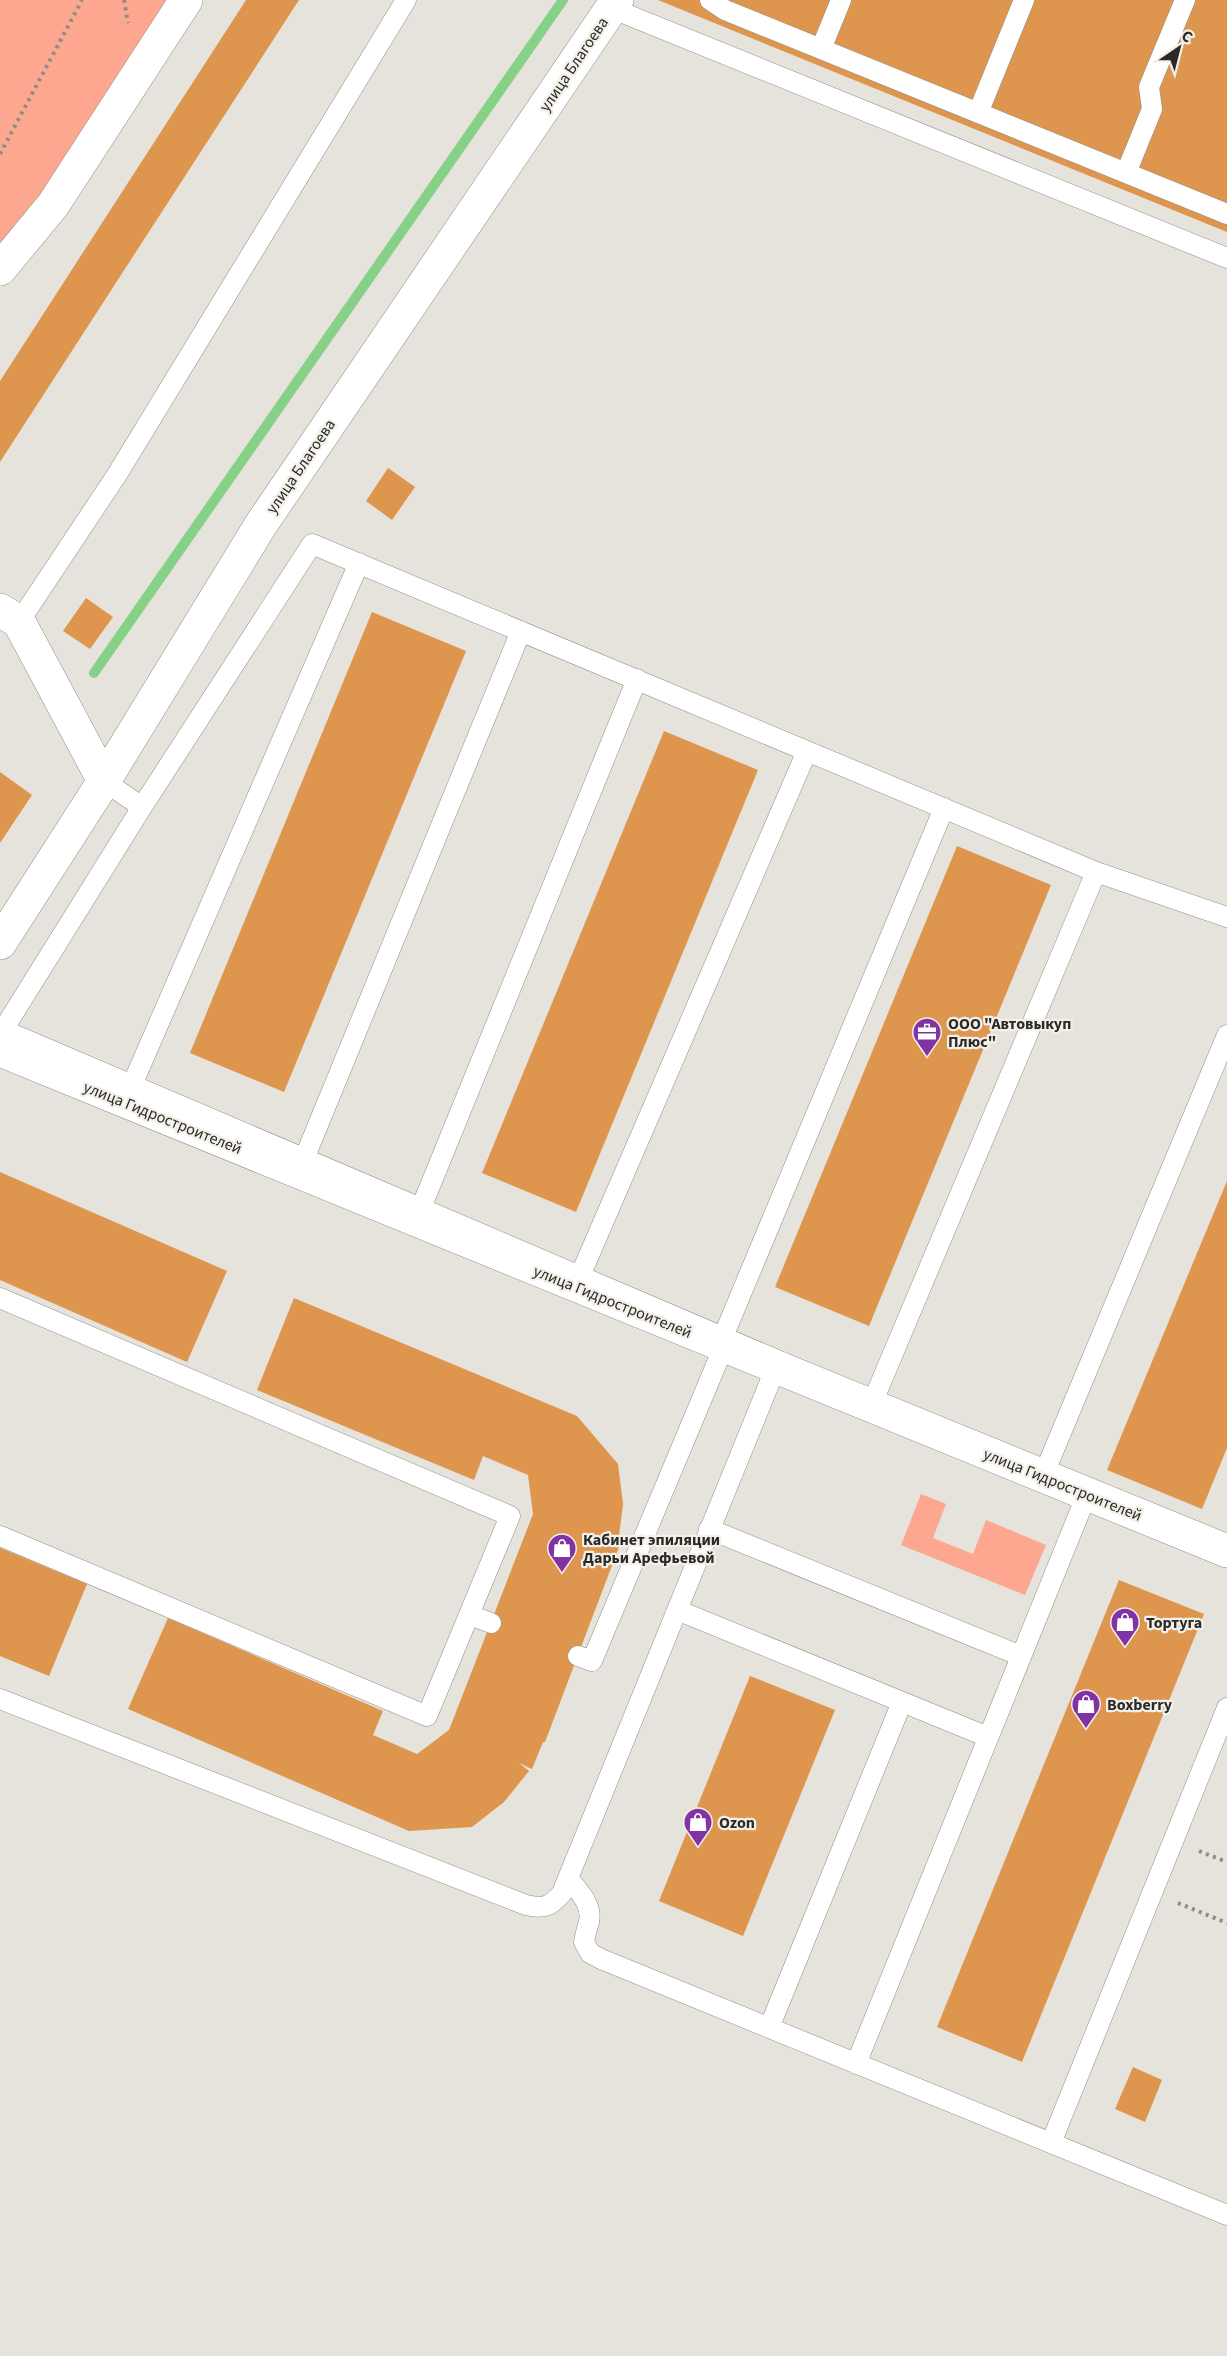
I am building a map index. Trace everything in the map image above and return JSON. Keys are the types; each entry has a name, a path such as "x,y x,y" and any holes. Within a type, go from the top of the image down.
{"street":[{"path":"0,269 53,205 186,0"},
{"name":"улица Благоева","path":"0,943 99,770 260,526 614,4"},
{"path":"10,616 99,770"},
{"name":"улица Гидростроителей","path":"0,1050 724,1341 776,1367 1227,1551"}],"lane":[{"path":"10,616 118,473 406,0"},
{"path":"710,0 725,10 1227,214"},
{"path":"821,49 841,0"},
{"path":"978,113 1024,0"},
{"path":"1126,173 1152,109 1149,87 1185,0"},
{"path":"614,4 1227,258"},
{"path":"1096,872 873,1401 724,1341 580,1276 3,1030 142,807 312,544 1096,872 1227,917"},
{"path":"132,1084 359,563"},
{"path":"304,1159 521,631"},
{"path":"421,1208 637,679"},
{"path":"580,1276 807,751"},
{"path":"99,770 142,807"},
{"path":"578,1656 592,1661 944,808"},
{"path":"1043,1476 1227,1035"},
{"path":"0,1298 510,1516 427,1716 0,1536"},
{"path":"0,1699 526,1905 538,1908 552,1905 562,1893 776,1367"},
{"path":"856,2064 1087,1494"},
{"path":"709,1529 1021,1656"},
{"path":"677,1610 988,1737"},
{"path":"470,1615 491,1623"},
{"path":"770,2028 902,1702"},
{"path":"1051,2143 1227,1708"},
{"path":"568,1878 584,1899 589,1910 584,1942 590,1953 601,1959 1227,2215"}],"path":[{"path":"0,154 82,0"},
{"path":"124,0 129,27"},
{"path":"1152,1893 1227,1923"}],"shaded area":[{"path":"0,0 171,0 18,229 0,249"},
{"path":"921,1494 946,1504 933,1538 973,1554 986,1520 1046,1545 1025,1595 901,1545"}],"building":[{"path":"246,0 299,0 0,462 0,381"},
{"path":"658,0 1227,0 1227,232"},
{"path":"388,468 415,487 392,520 366,501"},
{"path":"86,598 113,617 90,649 63,631"},
{"path":"372,612 466,651 284,1092 190,1053"},
{"path":"664,731 758,770 576,1212 482,1173"},
{"path":"0,772 32,795 0,843"},
{"path":"957,846 1051,885 869,1326 775,1287"},
{"path":"0,1172 227,1271 187,1362 0,1280"},
{"path":"1227,1181 1227,1448 1202,1509 1107,1470"},
{"path":"294,1298 577,1416 618,1464 623,1504 618,1544 610,1543 619,1547 545,1742 543,1742 532,1769 519,1763 529,1771 504,1802 472,1827 409,1831 128,1709 168,1618 383,1711 373,1735 417,1754 449,1730 533,1514 528,1475 483,1456 474,1480 257,1390"},
{"path":"0,1548 87,1584 49,1676 0,1656"},
{"path":"1119,1580 1204,1614 1022,2062 937,2027"},
{"path":"750,1676 835,1710 743,1936 659,1901"},
{"path":"1133,2067 1162,2080 1145,2122 1115,2109"}],"waterway":[{"path":"94,673 563,0"}],"place":[{"name":"ООО \"Автовыкуп Плюс\"","path":"927,1058"},
{"name":"Кабинет эпиляции Дарьи Арефьевой","path":"562,1574"},
{"name":"Тортуга","path":"1125,1648"},
{"name":"Boxberry","path":"1086,1730"},
{"name":"Ozon","path":"698,1848"}]}
